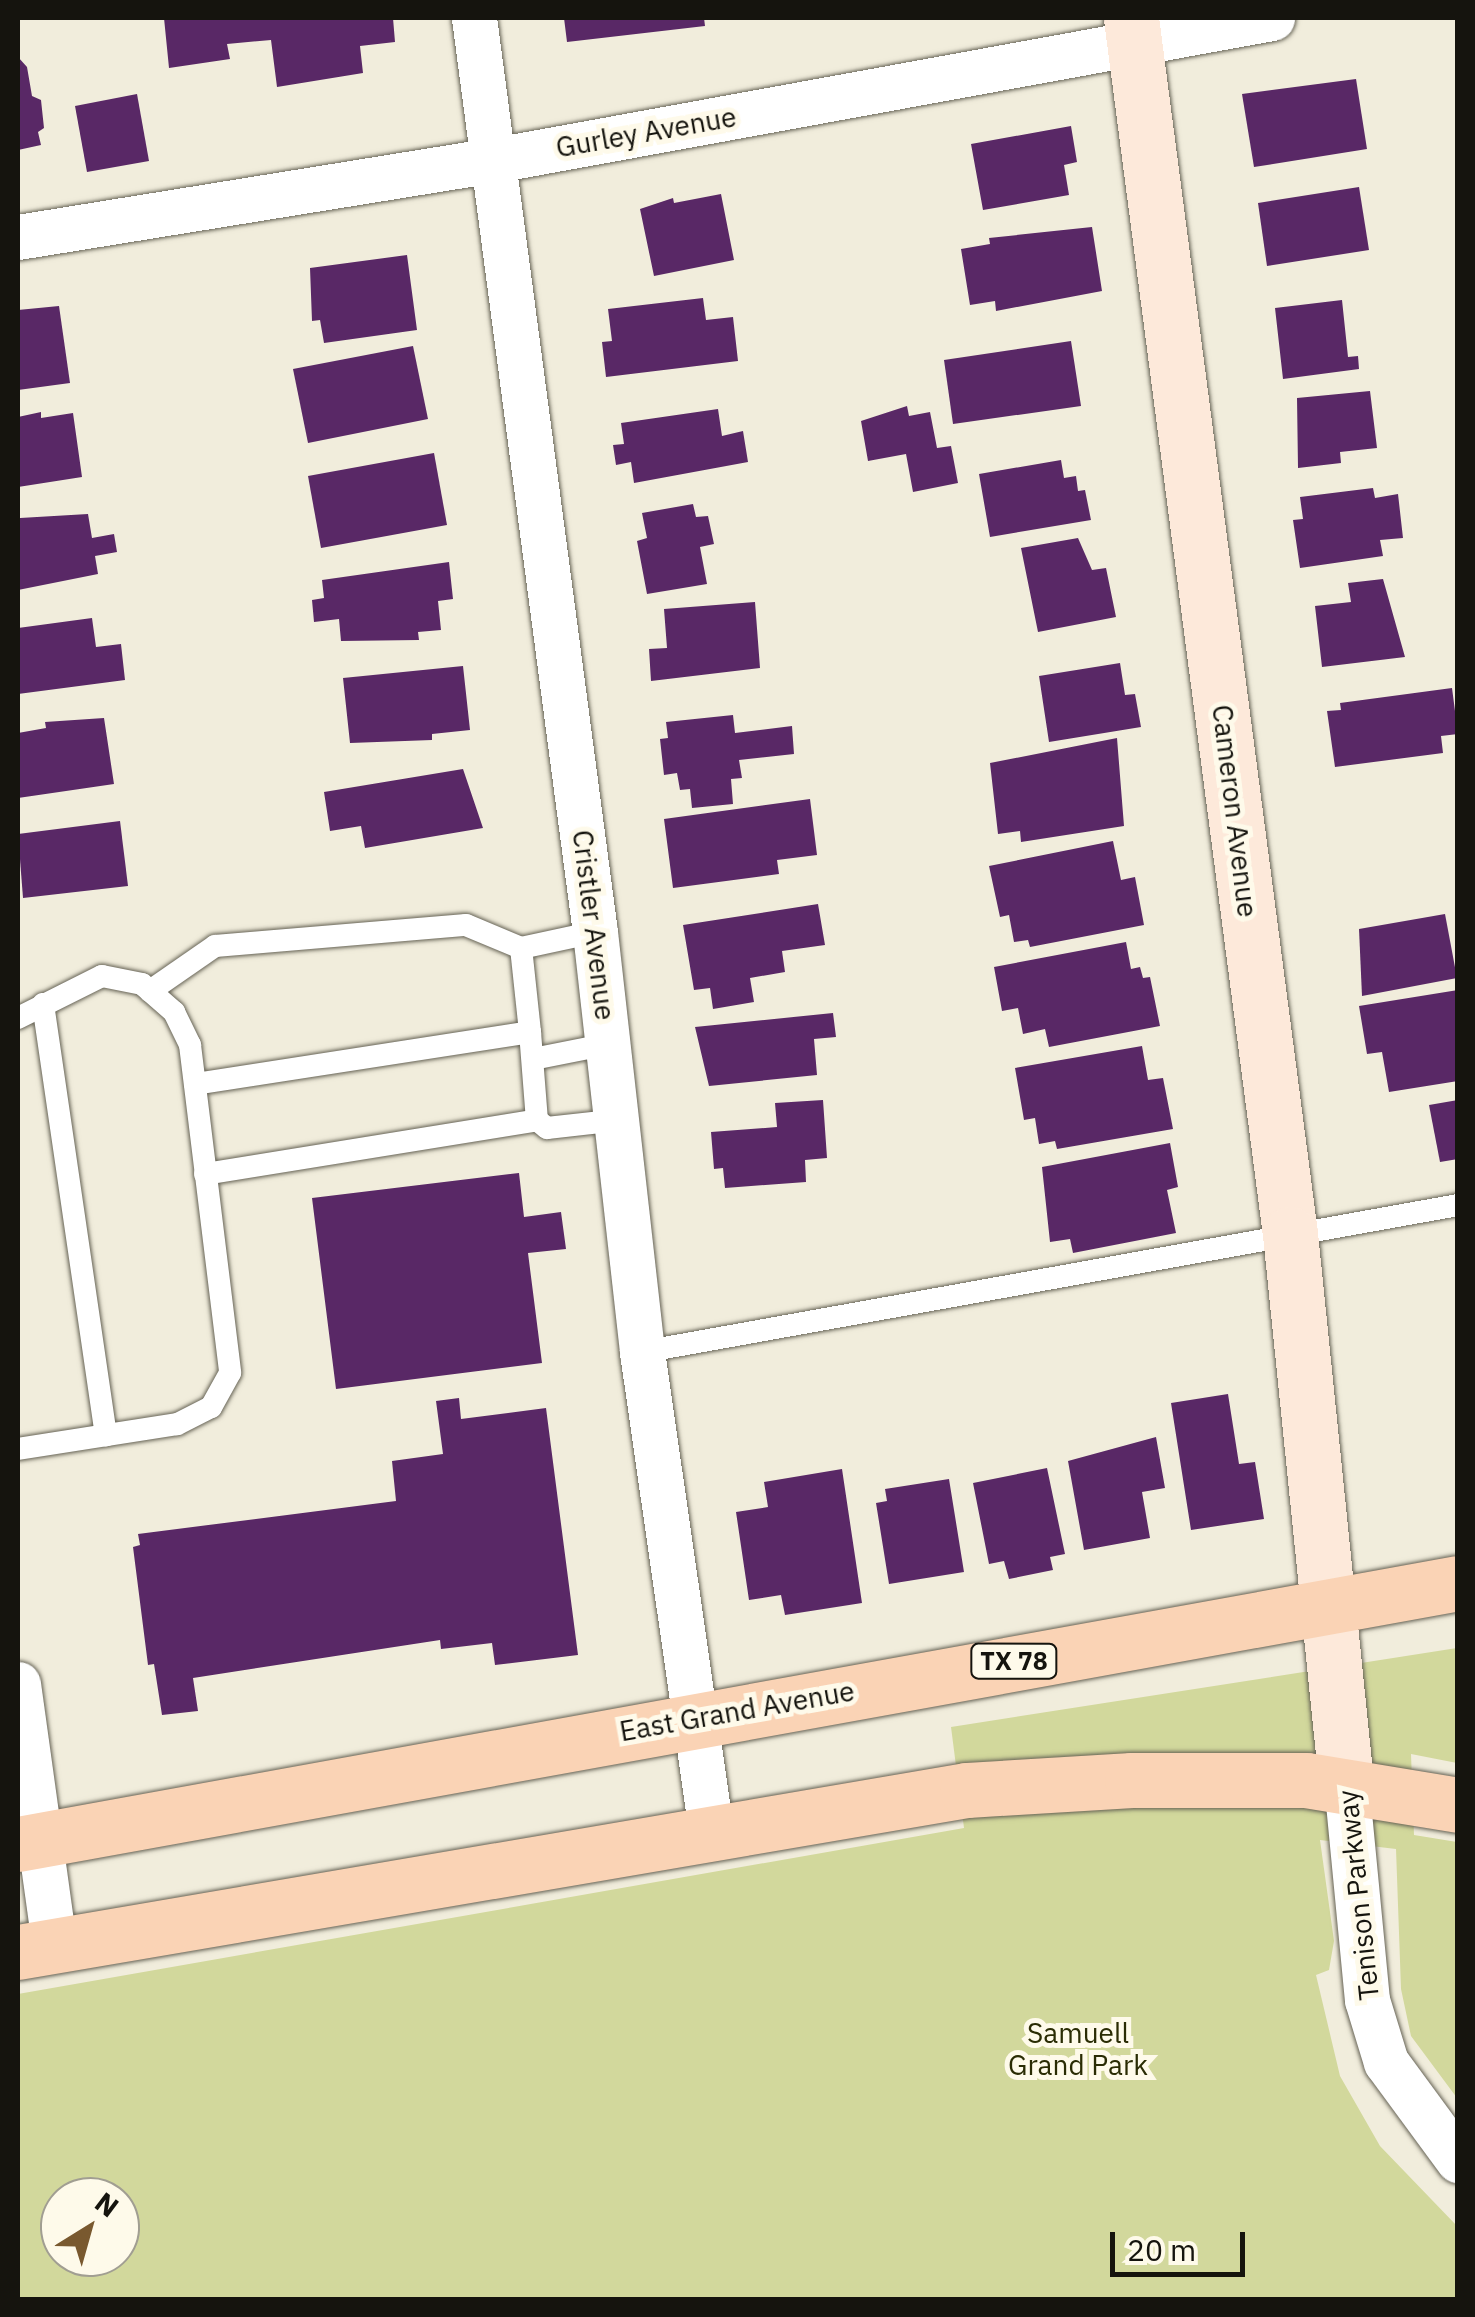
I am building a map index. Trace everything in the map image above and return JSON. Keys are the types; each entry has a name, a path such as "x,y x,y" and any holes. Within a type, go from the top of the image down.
{"main road":[{"name":"East Grand Avenue","path":"29,1843 693,1718 1458,1582"},
{"path":"36,1951 966,1790 1132,1780 1346,1782 1458,1805"}],"street":[{"name":"Cristler Avenue","path":"474,18 595,932 642,1352 712,1832"},
{"name":"Gurley Avenue","path":"18,237 495,160 1132,30 1272,18"},
{"name":"Cameron Avenue","path":"1132,30 1290,1234 1328,1605"},
{"name":"Tenison Parkway","path":"1328,1605 1367,2000 1386,2062 1458,2160"},
{"path":"18,1684 36,1951"}],"lane":[{"path":"150,990 215,946 466,926 521,948 595,932"},
{"path":"521,948 538,1120 547,1128 618,1120"},
{"path":"18,1018 102,976 150,990 174,1012 190,1045 230,1373 211,1408 177,1424 18,1448"},
{"path":"43,1004 106,1435"},
{"path":"195,1084 530,1032"},
{"path":"533,1059 609,1044"},
{"path":"206,1174 538,1120"},
{"path":"642,1352 1458,1205"}],"green space":[{"name":"Samuell Grand Park","path":"1457,1648 1457,1763 1411,1754 1414,1835 1457,1842 1457,2098 1411,2036 1401,1989 1396,1849 1320,1840 1334,1941 1329,1970 1316,1975 1340,2076 1380,2146 1457,2226 1457,2299 18,2300 18,1994 964,1828 951,1727"}],"building":[{"path":"164,18 393,18 395,42 360,46 363,73 277,87 271,40 227,44 230,59 169,68"},
{"path":"564,18 704,18 705,26 567,42"},
{"path":"18,57 27,67 32,96 41,100 44,128 38,132 41,145 18,150"},
{"path":"1356,79 1367,149 1254,167 1242,94"},
{"path":"137,94 149,161 87,172 75,106"},
{"path":"1071,126 1077,162 1064,165 1069,195 983,210 971,144"},
{"path":"1359,187 1369,250 1267,266 1258,203"},
{"path":"721,194 734,260 654,276 640,209 673,198 674,203"},
{"path":"1092,227 1102,291 996,311 995,301 970,305 961,249 990,244 989,238"},
{"path":"407,255 417,330 324,343 320,320 312,321 310,268"},
{"path":"703,298 706,320 733,317 738,361 606,377 602,342 612,341 608,309"},
{"path":"1342,300 1348,357 1358,356 1359,369 1283,379 1275,308"},
{"path":"59,306 70,383 18,390 18,310"},
{"path":"1071,341 1081,406 953,424 944,360"},
{"path":"413,346 428,419 308,443 293,369"},
{"path":"1370,391 1377,448 1340,452 1341,463 1298,468 1297,398"},
{"path":"907,406 909,416 930,412 937,448 951,446 958,483 913,492 906,454 868,461 861,421"},
{"path":"718,409 722,436 743,431 748,462 634,483 631,462 616,465 613,445 624,444 621,423"},
{"path":"41,412 41,418 73,413 82,477 18,487 18,417"},
{"path":"434,453 447,525 321,548 308,476"},
{"path":"1061,460 1064,478 1076,476 1078,491 1085,490 1091,520 990,537 979,474"},
{"path":"1373,488 1375,498 1398,494 1403,538 1380,540 1383,556 1300,568 1293,520 1303,519 1300,497"},
{"path":"693,504 696,517 708,516 714,544 700,547 707,584 647,594 637,541 647,538 642,513"},
{"path":"88,514 92,538 114,534 117,552 95,556 98,574 18,590 20,518"},
{"path":"1078,538 1092,570 1106,568 1116,617 1038,632 1021,548"},
{"path":"449,562 453,599 438,601 441,630 418,632 419,640 341,641 339,619 314,622 312,600 324,598 322,580"},
{"path":"1383,579 1405,657 1322,667 1315,606 1351,602 1348,583"},
{"path":"755,602 760,668 651,681 649,649 667,648 664,609"},
{"path":"92,618 96,647 121,644 125,680 18,694 18,628"},
{"path":"1120,663 1125,695 1135,694 1141,727 1049,742 1039,676"},
{"path":"463,666 470,730 432,734 432,740 350,743 343,678"},
{"path":"1452,688 1458,734 1441,736 1443,753 1335,767 1327,711 1341,710 1340,703"},
{"path":"733,715 735,733 792,726 794,754 739,760 742,778 731,779 733,804 692,808 690,789 680,790 677,773 664,775 660,739 668,738 666,722"},
{"path":"104,718 114,784 18,798 18,733 46,728 45,722"},
{"path":"1117,738 1124,826 1021,842 1020,831 998,834 990,763"},
{"path":"463,769 483,828 365,848 361,826 330,831 324,792"},
{"path":"810,799 817,855 777,860 779,874 673,888 664,819"},
{"path":"120,821 128,886 23,898 18,834"},
{"path":"1113,841 1121,880 1135,877 1144,925 1030,947 1028,940 1014,942 1009,915 1000,917 989,866"},
{"path":"818,904 825,945 782,951 785,972 750,978 754,1002 713,1009 710,988 694,990 683,925"},
{"path":"1445,914 1457,978 1362,996 1359,929"},
{"path":"1126,942 1131,969 1140,967 1143,978 1150,977 1160,1026 1049,1047 1045,1029 1023,1034 1018,1008 1002,1011 994,967"},
{"path":"1458,990 1458,1081 1389,1092 1382,1052 1367,1054 1359,1006"},
{"path":"833,1013 836,1037 814,1039 817,1075 709,1086 695,1027"},
{"path":"1142,1046 1148,1080 1163,1078 1173,1129 1057,1149 1055,1141 1039,1144 1035,1118 1024,1120 1015,1068"},
{"path":"823,1100 827,1158 805,1160 806,1182 725,1188 723,1168 714,1169 711,1132 777,1127 775,1103"},
{"path":"1458,1100 1458,1159 1440,1162 1429,1105"},
{"path":"1170,1143 1178,1187 1167,1190 1176,1233 1073,1253 1070,1239 1050,1242 1042,1167"},
{"path":"519,1173 524,1217 561,1212 566,1249 528,1253 542,1363 336,1389 312,1198"},
{"path":"1228,1394 1239,1464 1255,1462 1264,1519 1191,1530 1171,1403"},
{"path":"459,1398 461,1419 546,1408 578,1655 495,1665 492,1643 441,1649 440,1640 193,1678 198,1711 162,1715 154,1664 148,1665 133,1547 140,1545 138,1534 396,1501 392,1461 443,1454 436,1401"},
{"path":"1156,1437 1165,1488 1142,1492 1150,1538 1084,1550 1068,1461"},
{"path":"1047,1468 1065,1554 1050,1557 1053,1570 1009,1579 1004,1561 989,1564 973,1483"},
{"path":"842,1469 862,1603 785,1615 781,1595 749,1600 736,1512 768,1507 764,1482"},
{"path":"949,1479 964,1572 889,1584 876,1503 887,1501 885,1489"}]}
